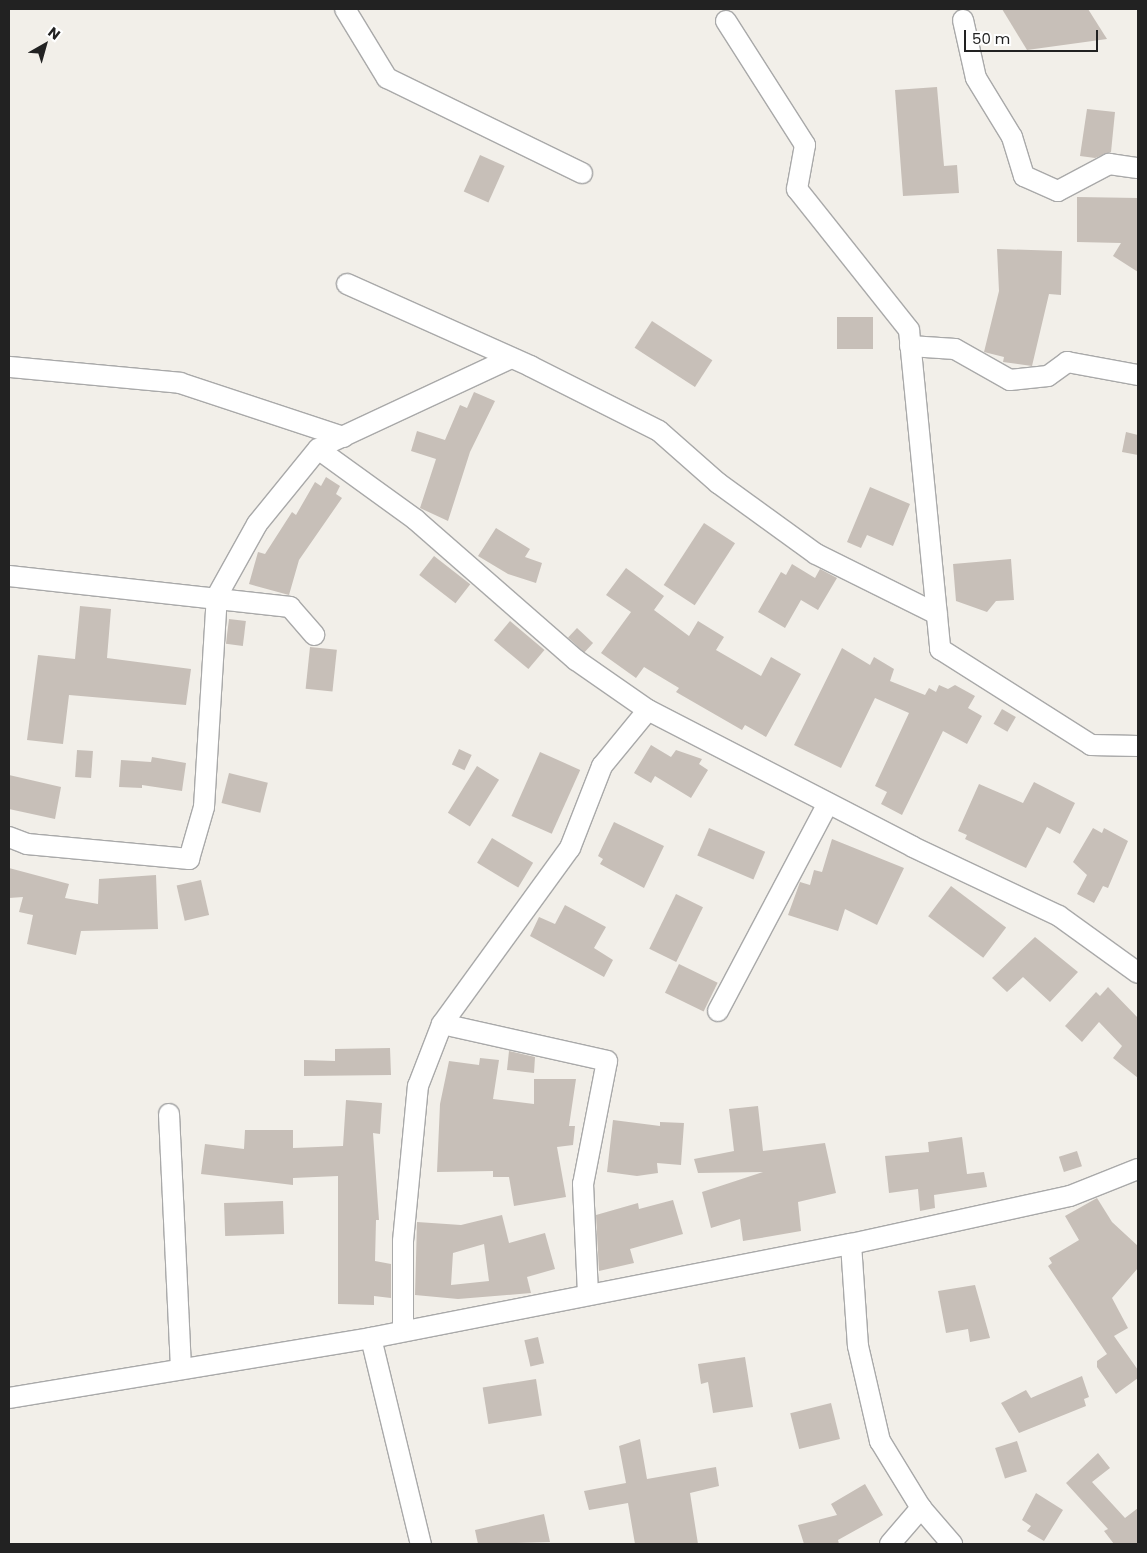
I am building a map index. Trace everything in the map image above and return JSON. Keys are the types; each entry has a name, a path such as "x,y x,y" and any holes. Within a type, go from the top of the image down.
{"street":[{"path":"345,9 387,78 582,172"},
{"path":"964,20 976,78 1012,137 1024,176 1058,191 1109,164 1138,168"},
{"path":"726,21 805,145 797,189 909,330 940,649 1091,745 1138,746"},
{"path":"347,284 511,358 659,431 718,483 816,554 937,614"},
{"path":"910,346 955,350 1010,380 1048,376 1068,362 1138,375"},
{"path":"9,837 27,844 188,859 204,807 217,596 257,524 318,448 511,358"},
{"path":"9,367 180,383 343,437"},
{"path":"318,448 416,520 576,660 648,710 828,803 1060,916 1138,973"},
{"path":"9,576 217,596 290,607 314,635"},
{"path":"403,1332 403,1241 418,1086 442,1024 570,848 602,766 648,710"},
{"path":"718,1011 828,803"},
{"path":"442,1024 607,1061 583,1184 588,1295"},
{"path":"169,1114 181,1369"},
{"path":"9,1398 371,1338 851,1244 1070,1196 1138,1169"},
{"path":"851,1244 858,1346 878,1433 921,1508 952,1544"},
{"path":"371,1338 421,1544"},
{"path":"890,1544 921,1508"}],"building":[{"path":"1002,9 1088,9 1107,39 1027,50"},
{"path":"937,87 944,166 957,165 959,193 903,196 895,90"},
{"path":"1087,109 1115,112 1111,152 1095,158 1080,156"},
{"path":"480,155 505,166 488,203 464,192"},
{"path":"1077,197 1138,198 1138,272 1113,256 1121,243 1077,242"},
{"path":"997,249 1062,251 1061,295 1049,294 1032,366 1003,362 1004,357 984,352 999,291"},
{"path":"837,317 873,317 873,349 837,349"},
{"path":"652,321 712,360 695,387 635,348"},
{"path":"474,392 495,401 470,452 448,521 420,508 436,459 411,451 417,431 445,440 460,405 467,408"},
{"path":"1126,432 1138,435 1138,455 1122,452"},
{"path":"326,477 340,486 336,494 342,498 299,560 289,595 249,584 258,552 265,554 292,512 296,515 315,482 321,486"},
{"path":"870,487 910,504 893,546 867,535 861,548 847,542"},
{"path":"704,523 735,543 695,605 664,585"},
{"path":"496,528 530,549 525,557 542,563 536,583 508,574 478,556"},
{"path":"434,556 470,584 455,603 419,575"},
{"path":"1011,559 1014,600 996,601 987,612 956,601 953,564"},
{"path":"792,564 815,578 820,569 837,578 818,610 801,600 785,628 758,612 781,572 786,575"},
{"path":"626,568 664,596 654,610 689,636 698,621 724,637 716,650 761,676 771,657 801,674 766,737 745,725 742,730 676,692 679,688 644,667 636,678 601,653 631,612 606,595"},
{"path":"80,606 111,609 107,658 191,669 186,705 69,695 63,744 27,740 38,655 75,659"},
{"path":"229,619 246,621 243,646 226,644"},
{"path":"510,621 544,650 528,669 494,640"},
{"path":"577,628 593,643 584,653 568,638"},
{"path":"310,647 337,650 332,692 306,689"},
{"path":"842,648 870,665 874,657 894,669 890,681 925,695 929,688 936,692 939,685 948,689 955,685 975,696 968,708 982,716 967,744 943,731 902,815 881,804 887,792 875,786 909,713 875,698 841,768 794,745"},
{"path":"1002,709 1016,717 1007,732 994,724"},
{"path":"651,745 671,757 676,750 702,759 699,764 708,770 691,798 655,776 651,783 634,773"},
{"path":"459,749 472,755 465,770 452,764"},
{"path":"77,750 93,751 91,778 75,777"},
{"path":"540,752 580,770 552,834 512,816"},
{"path":"152,757 186,763 182,791 142,785 142,788 119,787 121,760 151,762"},
{"path":"477,766 499,780 470,826 448,813"},
{"path":"229,773 268,783 260,813 222,803"},
{"path":"9,775 61,787 55,819 9,809"},
{"path":"1034,782 1075,803 1060,834 1047,827 1026,868 965,839 967,835 958,831 979,784 1023,803"},
{"path":"614,822 664,846 644,888 600,864 603,859 598,856"},
{"path":"709,828 765,852 753,879 697,856"},
{"path":"1093,828 1102,833 1104,828 1128,841 1108,888 1103,886 1094,903 1077,894 1087,875 1073,862"},
{"path":"492,838 533,863 518,888 477,863"},
{"path":"832,839 904,868 877,925 845,909 838,931 788,915 800,882 810,885 814,870 822,872"},
{"path":"9,868 69,884 65,898 98,904 99,879 156,875 158,929 81,931 76,955 27,944 33,915 19,912 23,897 9,898"},
{"path":"201,880 209,915 185,921 177,886"},
{"path":"951,886 1006,928 983,958 928,916"},
{"path":"676,894 703,907 676,962 649,949"},
{"path":"565,905 606,927 594,948 613,960 604,977 530,936 539,917 555,924"},
{"path":"1035,937 1078,972 1050,1002 1023,977 1007,992 992,978"},
{"path":"679,964 718,983 704,1012 665,993"},
{"path":"1108,987 1138,1018 1138,1078 1113,1058 1122,1046 1099,1022 1082,1042 1065,1026 1096,992 1100,996"},
{"path":"390,1048 391,1075 304,1076 304,1060 335,1061 335,1049"},
{"path":"509,1051 535,1057 534,1073 507,1070"},
{"path":"480,1058 499,1060 493,1099 534,1104 534,1079 576,1079 569,1126 575,1126 573,1145 557,1147 566,1197 514,1206 509,1177 493,1177 493,1171 437,1172 440,1104 449,1061 479,1065"},
{"path":"346,1100 382,1103 380,1134 373,1133 379,1220 376,1220 375,1261 391,1264 391,1298 374,1296 374,1305 338,1304 338,1176 293,1178 293,1185 201,1174 205,1144 244,1149 245,1130 293,1130 293,1148 343,1146"},
{"path":"758,1106 763,1151 825,1143 836,1193 798,1202 801,1231 743,1241 740,1219 711,1228 702,1192 763,1172 698,1173 694,1159 734,1151 729,1109"},
{"path":"613,1120 660,1126 660,1122 684,1123 681,1165 657,1163 658,1173 637,1176 607,1172"},
{"path":"962,1137 967,1174 984,1172 987,1187 934,1195 935,1208 920,1211 918,1189 889,1193 885,1156 929,1152 928,1142"},
{"path":"1077,1151 1082,1166 1064,1172 1059,1157"},
{"path":"1097,1198 1112,1222 1138,1246 1138,1268 1112,1298 1128,1328 1114,1336 1138,1370 1138,1378 1116,1394 1097,1367 1097,1361 1107,1354 1048,1266 1052,1263 1049,1258 1079,1240 1065,1216"},
{"path":"673,1200 683,1234 630,1249 634,1263 599,1271 596,1215 638,1203 639,1209"},
{"path":"283,1201 284,1234 225,1236 224,1203"},
{"path":"502,1215 509,1243 545,1233 555,1269 527,1277 531,1293 458,1299 415,1295 417,1222 461,1225","holes":["484,1244 489,1281 451,1285 453,1253"]},
{"path":"975,1285 990,1338 970,1342 968,1329 946,1333 938,1291"},
{"path":"538,1337 544,1363 530,1366 524,1340"},
{"path":"745,1357 753,1407 713,1413 708,1382 701,1384 698,1364"},
{"path":"1082,1376 1089,1397 1084,1399 1086,1406 1019,1433 1001,1403 1026,1390 1031,1398"},
{"path":"536,1379 542,1416 488,1424 483,1387"},
{"path":"831,1403 840,1439 799,1449 790,1413"},
{"path":"640,1439 647,1479 716,1467 719,1486 690,1493 698,1544 635,1544 628,1503 589,1510 584,1491 626,1483 619,1446"},
{"path":"1017,1441 1027,1471 1005,1479 995,1448"},
{"path":"1098,1453 1110,1468 1092,1482 1125,1518 1138,1508 1138,1544 1114,1544 1104,1531 1108,1529 1066,1483"},
{"path":"865,1484 883,1515 838,1540 839,1544 804,1544 798,1525 837,1515 831,1504"},
{"path":"1036,1493 1063,1510 1044,1541 1027,1531 1031,1526 1022,1520"},
{"path":"544,1514 550,1542 478,1544 475,1530"}]}
